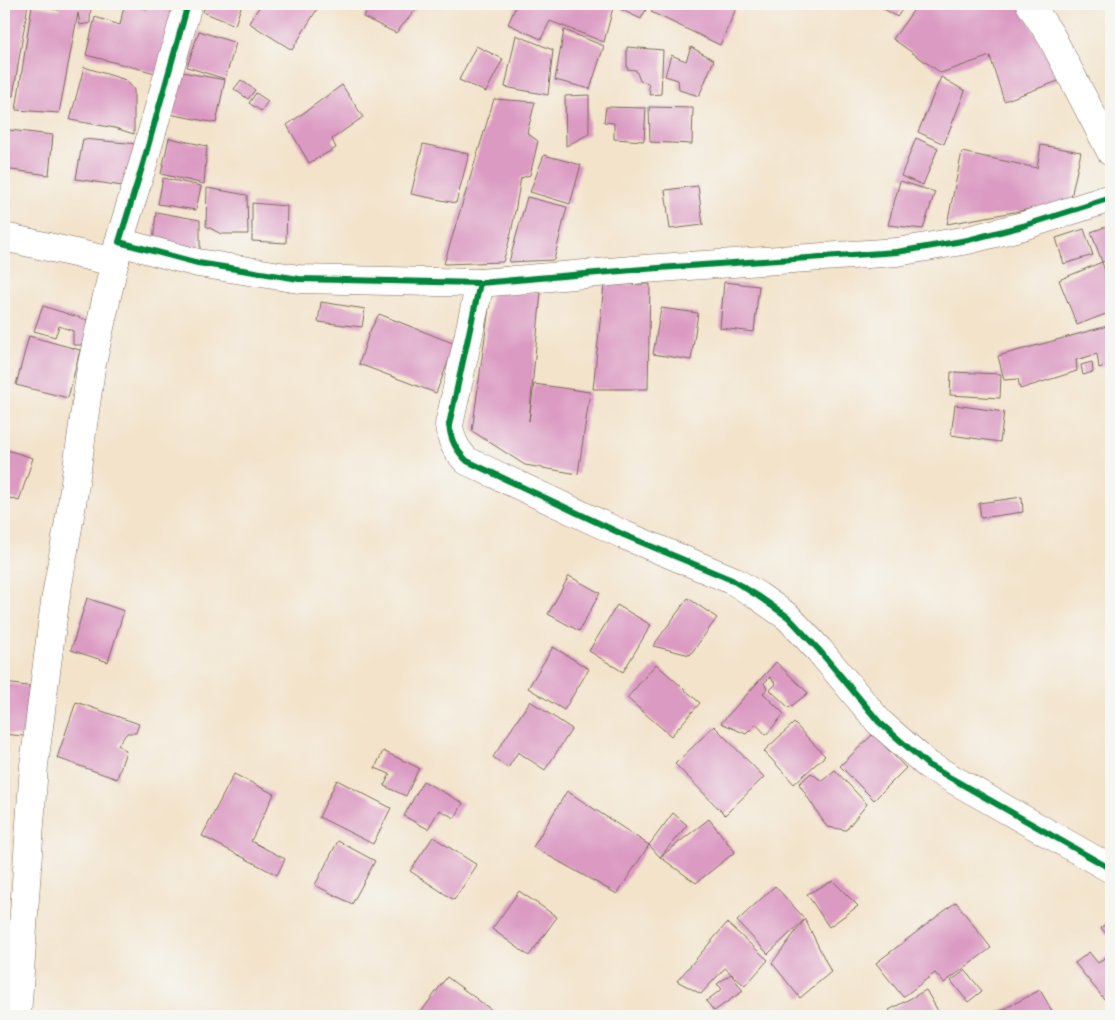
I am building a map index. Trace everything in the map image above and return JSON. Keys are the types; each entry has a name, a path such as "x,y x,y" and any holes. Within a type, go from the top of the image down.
{"street":[{"path":"17,1016 34,765 54,612 72,504 91,368 117,252 188,4"},
{"path":"1030,4 1051,36 1111,152"},
{"path":"4,237 299,279 480,283 644,269 897,252 968,240 1024,226 1111,198"},
{"path":"480,283 449,425 451,440 467,461 624,535 732,580 758,596 788,617 819,650 879,722 928,765 1111,869"}],"building":[{"path":"4,4 28,4 13,96 4,95"},
{"path":"60,4 91,4 90,23 80,25 78,13 59,113 16,110 32,5 59,10"},
{"path":"149,4 174,4 163,75 86,55 95,17 120,25 124,5 147,9"},
{"path":"205,4 242,4 235,25 203,12"},
{"path":"261,4 314,4 319,6 292,50 249,23"},
{"path":"372,4 413,4 418,7 396,33 363,17"},
{"path":"517,4 614,4 604,42 550,21 541,39 508,24"},
{"path":"621,4 649,4 641,19 620,9"},
{"path":"656,4 738,4 720,45 651,12"},
{"path":"876,4 906,4 897,17"},
{"path":"918,4 1019,4 1061,80 1004,101 990,56 941,73 893,39"},
{"path":"564,30 604,46 590,89 555,80"},
{"path":"199,31 236,43 225,79 187,67"},
{"path":"516,35 553,50 548,95 505,87"},
{"path":"476,46 503,59 486,92 459,80"},
{"path":"627,47 663,50 661,94 650,95 648,83 640,81 636,70 627,69"},
{"path":"691,47 714,60 699,96 679,90 678,80 665,76 671,55 686,61"},
{"path":"84,67 126,80 134,90 134,134 115,128 70,120"},
{"path":"177,71 225,80 216,123 169,114"},
{"path":"941,77 965,91 944,144 918,132"},
{"path":"241,80 255,90 248,99 234,89"},
{"path":"342,85 363,117 332,139 336,148 309,163 287,125"},
{"path":"256,93 268,101 261,111 249,103"},
{"path":"589,95 589,134 566,146 565,96"},
{"path":"494,99 535,102 527,133 538,141 530,175 521,178 511,234 503,262 444,264"},
{"path":"606,107 646,108 644,141 614,139 614,123 604,122"},
{"path":"649,107 693,108 692,144 650,142"},
{"path":"9,130 53,135 49,175 4,169"},
{"path":"169,138 207,146 204,184 161,174"},
{"path":"916,138 938,148 923,185 901,176"},
{"path":"83,139 138,144 129,187 76,179"},
{"path":"423,144 469,154 456,203 411,194"},
{"path":"1041,145 1081,152 1070,202 947,224 962,152 1037,168"},
{"path":"544,155 581,165 570,204 530,192"},
{"path":"163,178 201,186 196,210 158,204"},
{"path":"900,181 935,192 923,229 888,225"},
{"path":"698,186 703,225 670,229 665,190"},
{"path":"207,188 247,195 248,234 221,234 206,226"},
{"path":"527,197 567,207 554,260 509,262"},
{"path":"252,203 287,206 286,243 252,241"},
{"path":"156,212 200,220 200,253 153,243"},
{"path":"1111,225 1111,260 1102,262 1091,232"},
{"path":"1084,229 1093,255 1064,264 1056,238"},
{"path":"1102,262 1106,274 1111,271 1111,312 1077,325 1059,280"},
{"path":"724,282 759,286 754,332 720,328"},
{"path":"650,284 648,389 593,389 604,285"},
{"path":"541,292 529,421 534,384 590,392 578,474 525,465 472,431 491,293"},
{"path":"321,302 365,309 362,327 318,322"},
{"path":"43,306 87,320 87,345 73,345 73,331 59,326 55,337 34,331"},
{"path":"661,308 698,313 691,360 653,354"},
{"path":"379,314 455,344 436,393 359,364 369,333"},
{"path":"1111,325 1111,364 1099,368 1097,354 1076,360 1077,371 1020,389 1018,379 1004,380 998,356"},
{"path":"29,336 80,350 68,398 16,385"},
{"path":"1092,362 1093,372 1083,375 1081,365"},
{"path":"951,372 1001,374 1000,398 950,395"},
{"path":"955,405 1004,412 1000,442 951,435"},
{"path":"7,450 33,458 19,501 4,496 4,461"},
{"path":"1022,497 1023,512 981,518 979,503"},
{"path":"569,576 600,593 579,631 548,614"},
{"path":"87,598 124,611 108,662 71,650"},
{"path":"688,598 717,618 690,655 653,646"},
{"path":"617,605 651,625 623,672 589,651"},
{"path":"553,647 589,669 564,710 528,688"},
{"path":"776,662 808,693 789,708 770,690 776,684 770,677 764,683 767,689 763,693 784,714 766,735 756,724 746,734 721,723"},
{"path":"656,664 700,703 671,736 627,698"},
{"path":"4,683 36,687 32,737 4,734"},
{"path":"530,701 572,729 545,770 518,752 508,768 493,757"},
{"path":"76,702 139,724 136,733 127,733 118,745 126,751 117,779 57,758"},
{"path":"794,723 825,756 794,784 764,751"},
{"path":"714,726 764,777 725,815 675,764"},
{"path":"873,734 906,768 874,800 840,766"},
{"path":"383,751 419,768 406,796 384,786 390,774 375,768"},
{"path":"835,770 867,804 846,830 827,827 799,784 811,773 822,781"},
{"path":"234,774 274,794 251,841 285,859 277,875 202,836"},
{"path":"337,780 391,808 373,844 319,817"},
{"path":"423,781 463,803 455,818 439,810 428,829 404,816"},
{"path":"567,791 649,845 617,894 533,847"},
{"path":"673,813 687,825 660,857 649,845"},
{"path":"709,819 735,852 696,883 660,857"},
{"path":"433,837 477,865 454,900 410,871"},
{"path":"338,841 375,861 352,904 315,885"},
{"path":"833,881 858,906 829,927 807,894"},
{"path":"775,886 805,919 768,954 737,921"},
{"path":"519,891 557,917 529,956 492,929"},
{"path":"956,902 991,948 944,983 935,973 903,997 876,963"},
{"path":"1111,918 1111,939 1101,928"},
{"path":"805,919 831,972 800,998 772,963"},
{"path":"727,923 768,960 745,986 725,968 701,994 677,981"},
{"path":"1089,952 1098,963 1108,955 1111,959 1111,993 1104,999 1075,963"},
{"path":"965,970 982,991 968,1002 951,981"},
{"path":"731,974 743,991 714,1011 706,1001 722,989 717,984"},
{"path":"447,977 497,1014 495,1016 418,1016"},
{"path":"926,990 941,1016 894,1016 889,1010"},
{"path":"1040,990 1055,1016 991,1016"}],"cycle path":[{"path":"188,4 119,242 198,263 299,279 480,283 644,269 897,252 968,240 1023,226 1111,198"},
{"path":"480,283 449,425 455,445 467,461 624,535 732,580 758,596 788,617 819,650 879,722 928,765 1111,869"}]}
